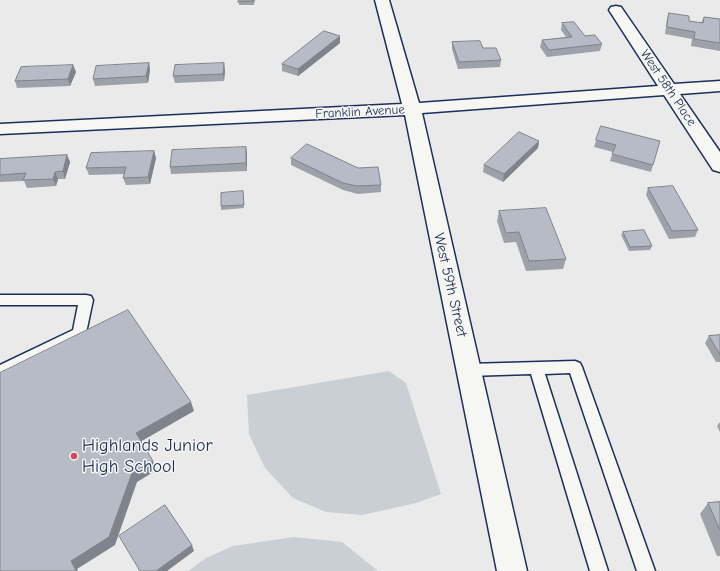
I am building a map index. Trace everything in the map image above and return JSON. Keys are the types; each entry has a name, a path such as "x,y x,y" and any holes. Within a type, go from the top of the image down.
{"street":[{"name":"West 59th Street","path":"382,0 412,109 512,571"},
{"name":"West 58th Place","path":"616,10 720,166"},
{"name":"Franklin Avenue","path":"0,129 412,109 720,86"}],"lane":[{"path":"0,300 86,300 79,333 0,372"},
{"path":"468,370 575,367 646,571"},
{"path":"536,368 599,571"}],"shaded area":[{"path":"389,371 406,383 441,494 416,503 362,515 326,512 293,498 265,468 249,434 247,395"},
{"path":"294,537 342,542 378,571 188,571 206,558 233,546"}],"building":[{"path":"239,0 254,0 254,1 238,2"},
{"path":"669,13 689,16 689,21 703,23 704,17 720,19 720,43 694,39 695,32 667,27"},
{"path":"574,22 585,36 595,35 602,44 549,50 542,40 572,37 562,23"},
{"path":"324,31 340,36 298,69 282,64"},
{"path":"480,41 483,48 496,48 501,60 459,62 452,42"},
{"path":"149,63 146,76 93,79 96,66"},
{"path":"224,63 223,74 173,76 175,65"},
{"path":"73,65 68,79 15,81 21,67"},
{"path":"601,126 660,141 653,165 612,154 616,145 596,140"},
{"path":"519,132 539,141 504,174 484,165"},
{"path":"307,144 358,168 378,167 381,185 357,186 343,183 291,158"},
{"path":"246,147 246,163 170,167 172,150"},
{"path":"154,151 148,177 123,178 126,167 86,168 91,153"},
{"path":"67,155 63,171 55,172 53,179 23,180 26,173 0,175 0,159"},
{"path":"673,186 698,230 672,231 648,188"},
{"path":"243,191 244,205 221,206 221,193"},
{"path":"546,208 566,259 529,261 519,232 506,233 499,211"},
{"path":"644,230 652,246 630,247 623,232"},
{"name":"Highlands Junior High School","path":"128,310 191,402 136,433 153,461 132,473 109,537 71,561 76,571 0,571 0,373"},
{"path":"720,335 720,355 709,336"},
{"path":"720,502 720,530 708,503"},
{"path":"165,505 192,545 156,571 140,571 119,536"}],"place":[{"name":"Highlands Junior High School","path":"74,456"}]}
